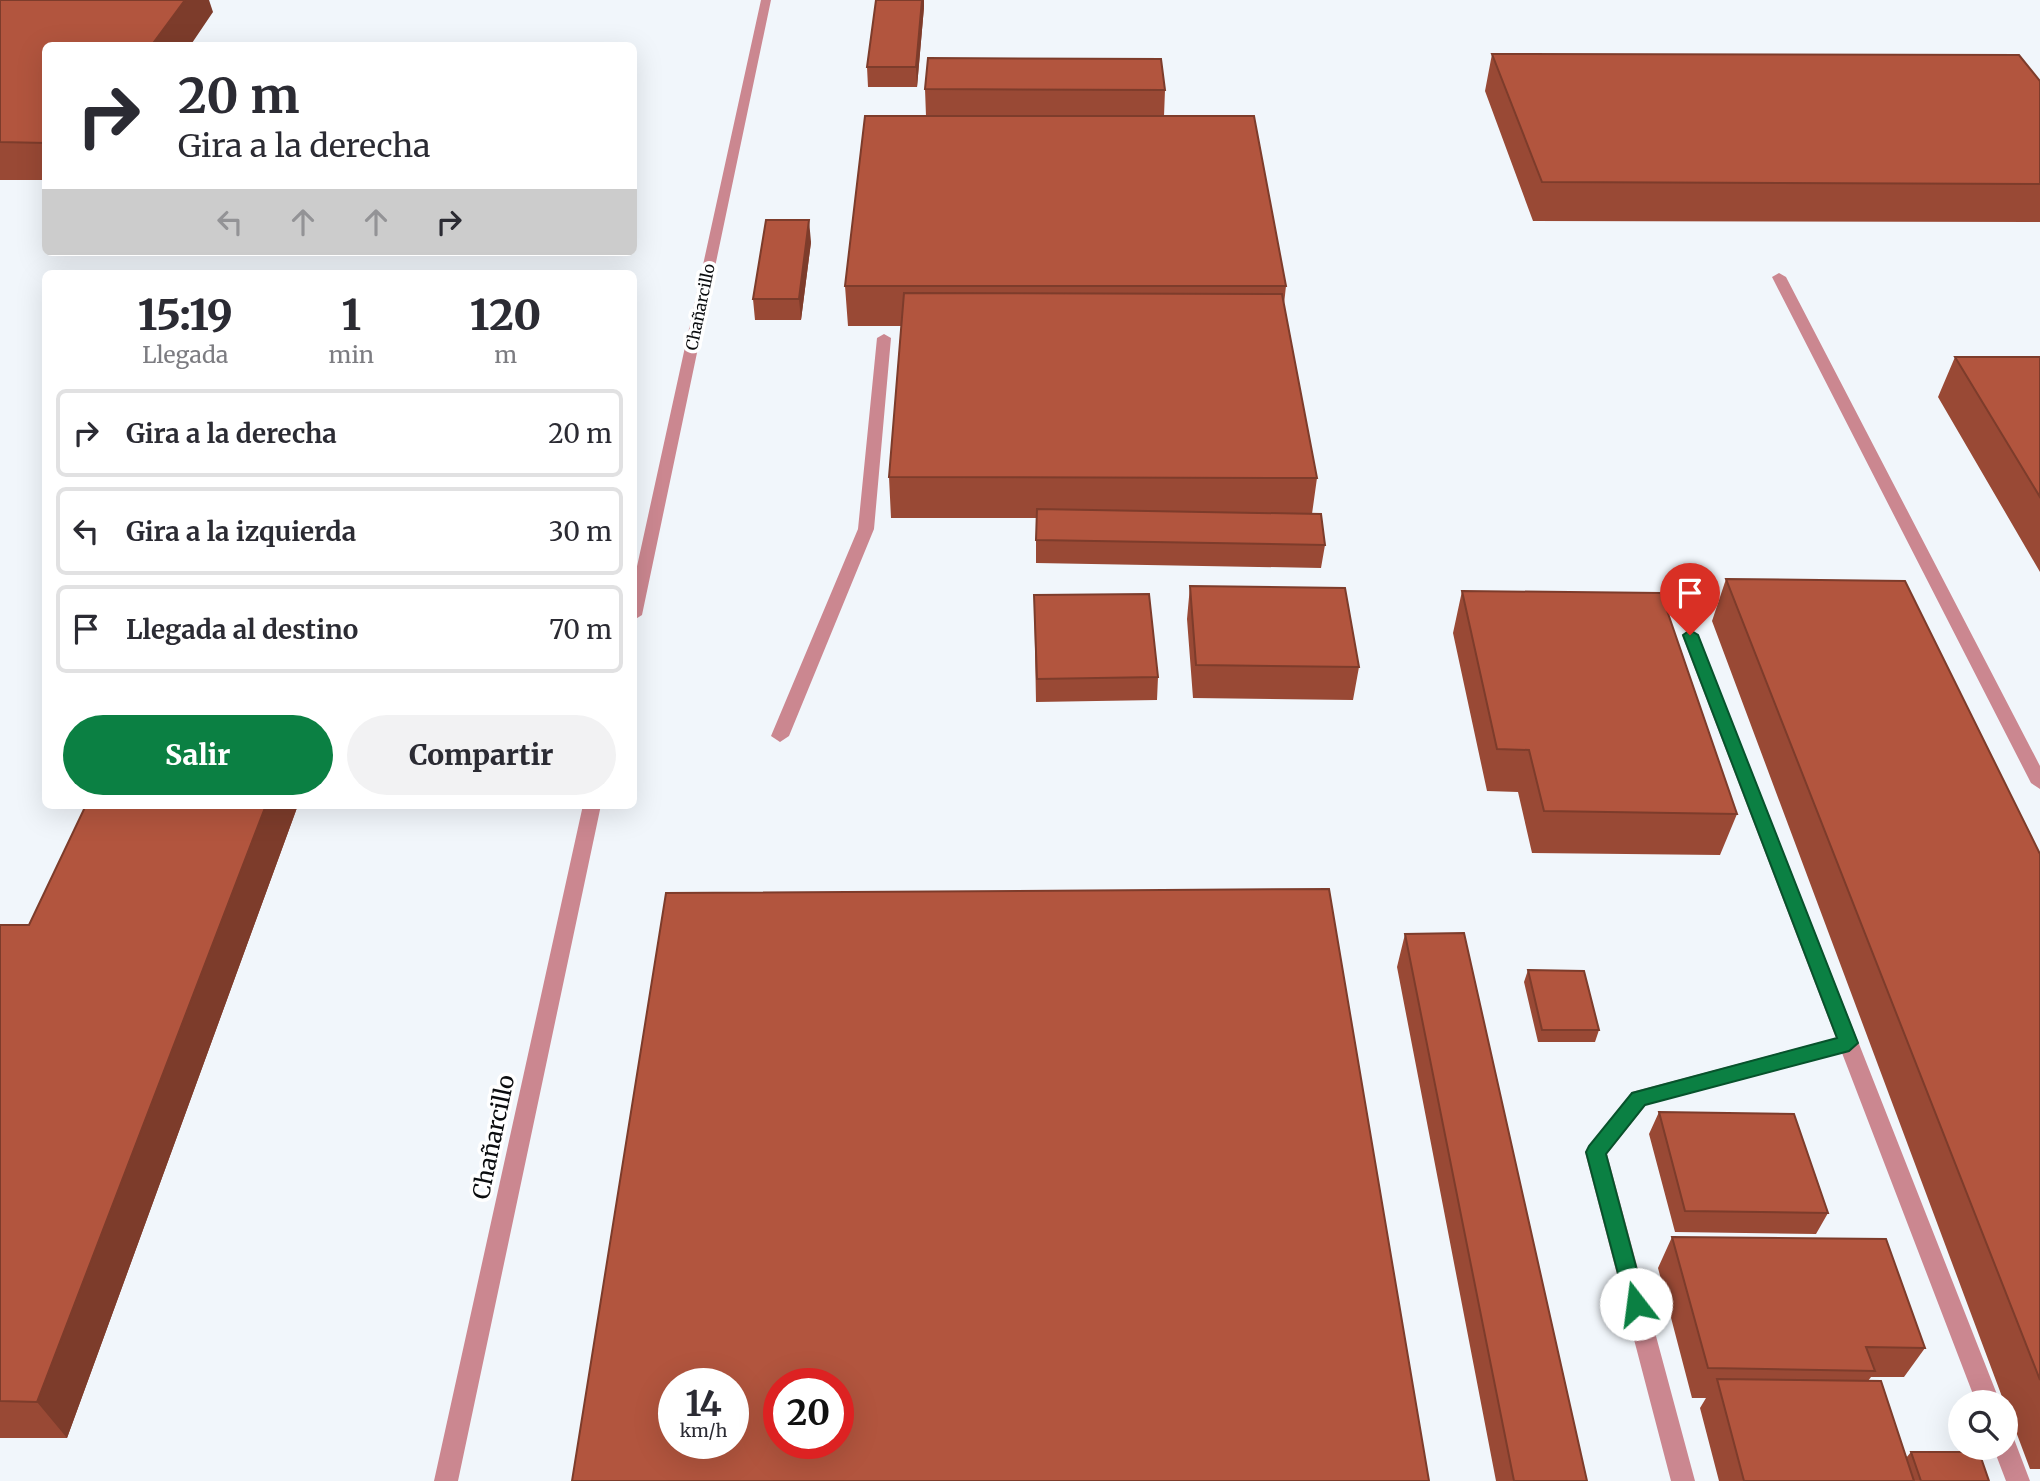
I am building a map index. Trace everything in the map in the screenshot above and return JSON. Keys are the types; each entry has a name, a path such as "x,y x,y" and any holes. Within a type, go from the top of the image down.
{"street":[{"name":"Chañarcillo","path":"637,601 766,0"},
{"path":"1779,277 2040,783"},
{"path":"780,736 866,529 884,338"},
{"path":"1690,635 1983,1390"},
{"name":"Chañarcillo","path":"446,1481 591,809"},
{"path":"1683,1481 1596,1152 1639,1098 1849,1043"},
{"path":"2010,1460 2018,1481"}],"building":[{"path":"0,0 185,0 154,42 42,42 42,143 0,142"},
{"path":"876,0 922,0 916,67 867,67"},
{"path":"1492,54 2019,55 2040,81 2040,184 1542,182"},
{"path":"928,58 1161,59 1165,90 925,89"},
{"path":"865,116 1254,116 1286,286 845,286"},
{"path":"766,220 809,220 799,299 753,299"},
{"path":"904,293 1282,294 1317,478 889,477"},
{"path":"1955,357 2040,357 2040,497"},
{"path":"1037,509 1321,514 1325,545 1036,540"},
{"path":"1726,579 1905,581 2040,854 2040,1380"},
{"path":"1190,586 1345,588 1359,667 1196,665"},
{"path":"1462,591 1661,593 1737,814 1544,811 1529,750 1497,749"},
{"path":"1149,594 1158,677 1037,679 1034,595"},
{"path":"84,809 264,809 37,1402 0,1401 0,925 29,925"},
{"path":"1329,889 1429,1481 572,1481 666,893"},
{"path":"1464,933 1587,1481 1514,1481 1405,934"},
{"path":"1528,970 1584,971 1599,1030 1542,1030"},
{"path":"1659,1112 1794,1114 1828,1213 1685,1211"},
{"path":"1672,1237 1886,1239 1925,1348 1866,1347 1875,1371 1708,1368"},
{"path":"1717,1379 1881,1381 1914,1481 1744,1481"},
{"path":"1911,1452 1948,1452 1948,1460 1982,1460 1989,1481 1921,1481"}],"route":[{"path":"1636,1304 1596,1152 1639,1098 1849,1043 1690,635"}]}
